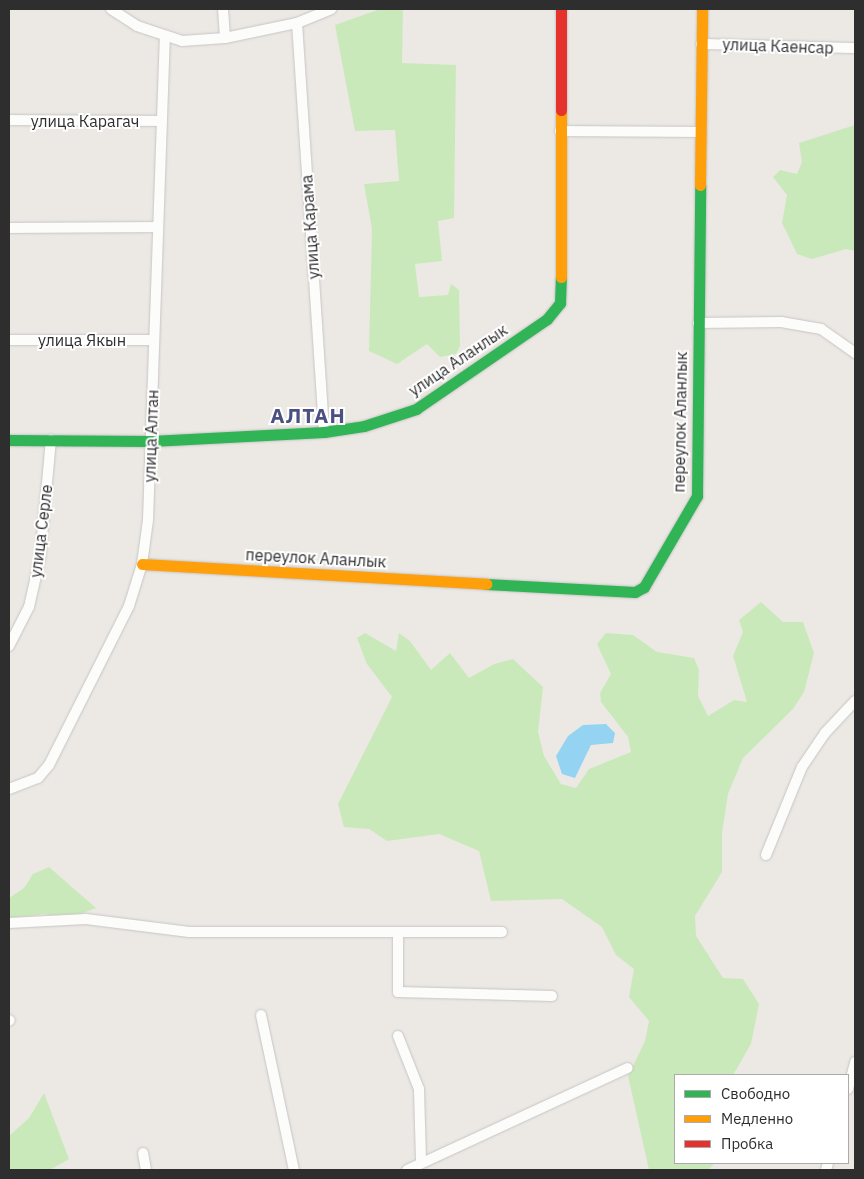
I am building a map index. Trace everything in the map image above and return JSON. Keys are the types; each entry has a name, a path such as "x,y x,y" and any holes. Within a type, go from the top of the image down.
{"street":[{"path":"110,9 137,26 165,38 225,38 297,23 331,9"},
{"path":"223,9 225,38"},
{"name":"улица Аланлык","path":"9,440 151,441 324,432 364,426 416,409 548,319 560,303 561,9"},
{"name":"переулок Аланлык","path":"142,564 640,590 697,496 702,9"},
{"name":"улица Карама","path":"297,23 324,432"},
{"name":"улица Алтан","path":"9,789 38,778 49,765 129,606 142,564 151,441 165,38"},
{"name":"улица Каенсар","path":"701,44 855,48"},
{"name":"улица Карагач","path":"9,120 162,121"},
{"path":"560,132 700,132"},
{"path":"9,228 158,227"},
{"path":"698,322 781,322 821,329 855,353"},
{"name":"улица Якын","path":"9,340 154,340"},
{"name":"улица Серле","path":"9,646 29,607 40,558 51,440"},
{"path":"766,855 802,767 825,733 855,701"},
{"path":"9,923 86,920 189,932 398,934 502,932"},
{"path":"398,934 398,992 552,996"},
{"path":"261,1015 294,1170"},
{"path":"398,1036 419,1089 421,1161"},
{"path":"849,1085 855,1062"},
{"path":"407,1170 421,1161 628,1068"},
{"path":"142,1153 146,1170"}],"green space":[{"path":"380,9 403,9 402,63 456,65 454,218 438,221 442,261 415,264 419,297 448,295 451,284 459,290 460,346 456,354 440,357 427,344 397,364 369,351 372,229 364,184 399,181 395,130 355,131 335,25"},
{"path":"855,125 855,251 846,249 812,259 797,254 782,223 787,195 773,177 780,170 797,174 802,162 799,143"},
{"path":"761,602 783,622 803,622 814,653 804,692 793,709 743,758 728,794 722,833 722,872 695,916 696,936 723,978 743,979 759,1004 751,1044 734,1074 674,1074 674,1164 714,1164 708,1170 649,1170 628,1076 645,1041 649,1021 629,997 634,969 616,955 602,927 562,899 491,901 479,851 439,834 387,841 369,829 344,827 338,804 392,697 367,664 357,638 365,633 396,651 399,633 410,641 431,670 450,653 469,678 494,664 513,659 543,687 538,732 544,756 561,784 576,788 589,769 631,752 628,737 601,702 600,693 611,674 597,644 606,633 633,635 657,652 694,658 699,670 698,696 708,716 734,700 747,702 733,656 743,632 739,620"},
{"path":"49,867 96,908 65,920 45,914 9,918 9,898 24,888 33,874"},
{"path":"44,1093 69,1159 50,1170 9,1170 9,1136 29,1118"}],"water":[{"path":"606,724 615,733 613,743 591,745 575,778 562,774 556,756 568,736 583,725"}],"traffic: fast":[{"path":"486,584 635,592 644,587 697,496 700,185"},
{"path":"9,440 151,441 324,432 364,426 416,409 547,319 560,303 561,277"}],"traffic: slow":[{"path":"700,185 702,9"},
{"path":"561,110 561,277"},
{"path":"142,564 486,584"}],"traffic: jam":[{"path":"561,9 561,110"}],"district":[{"name":"АЛТАН","path":"308,415"}]}
